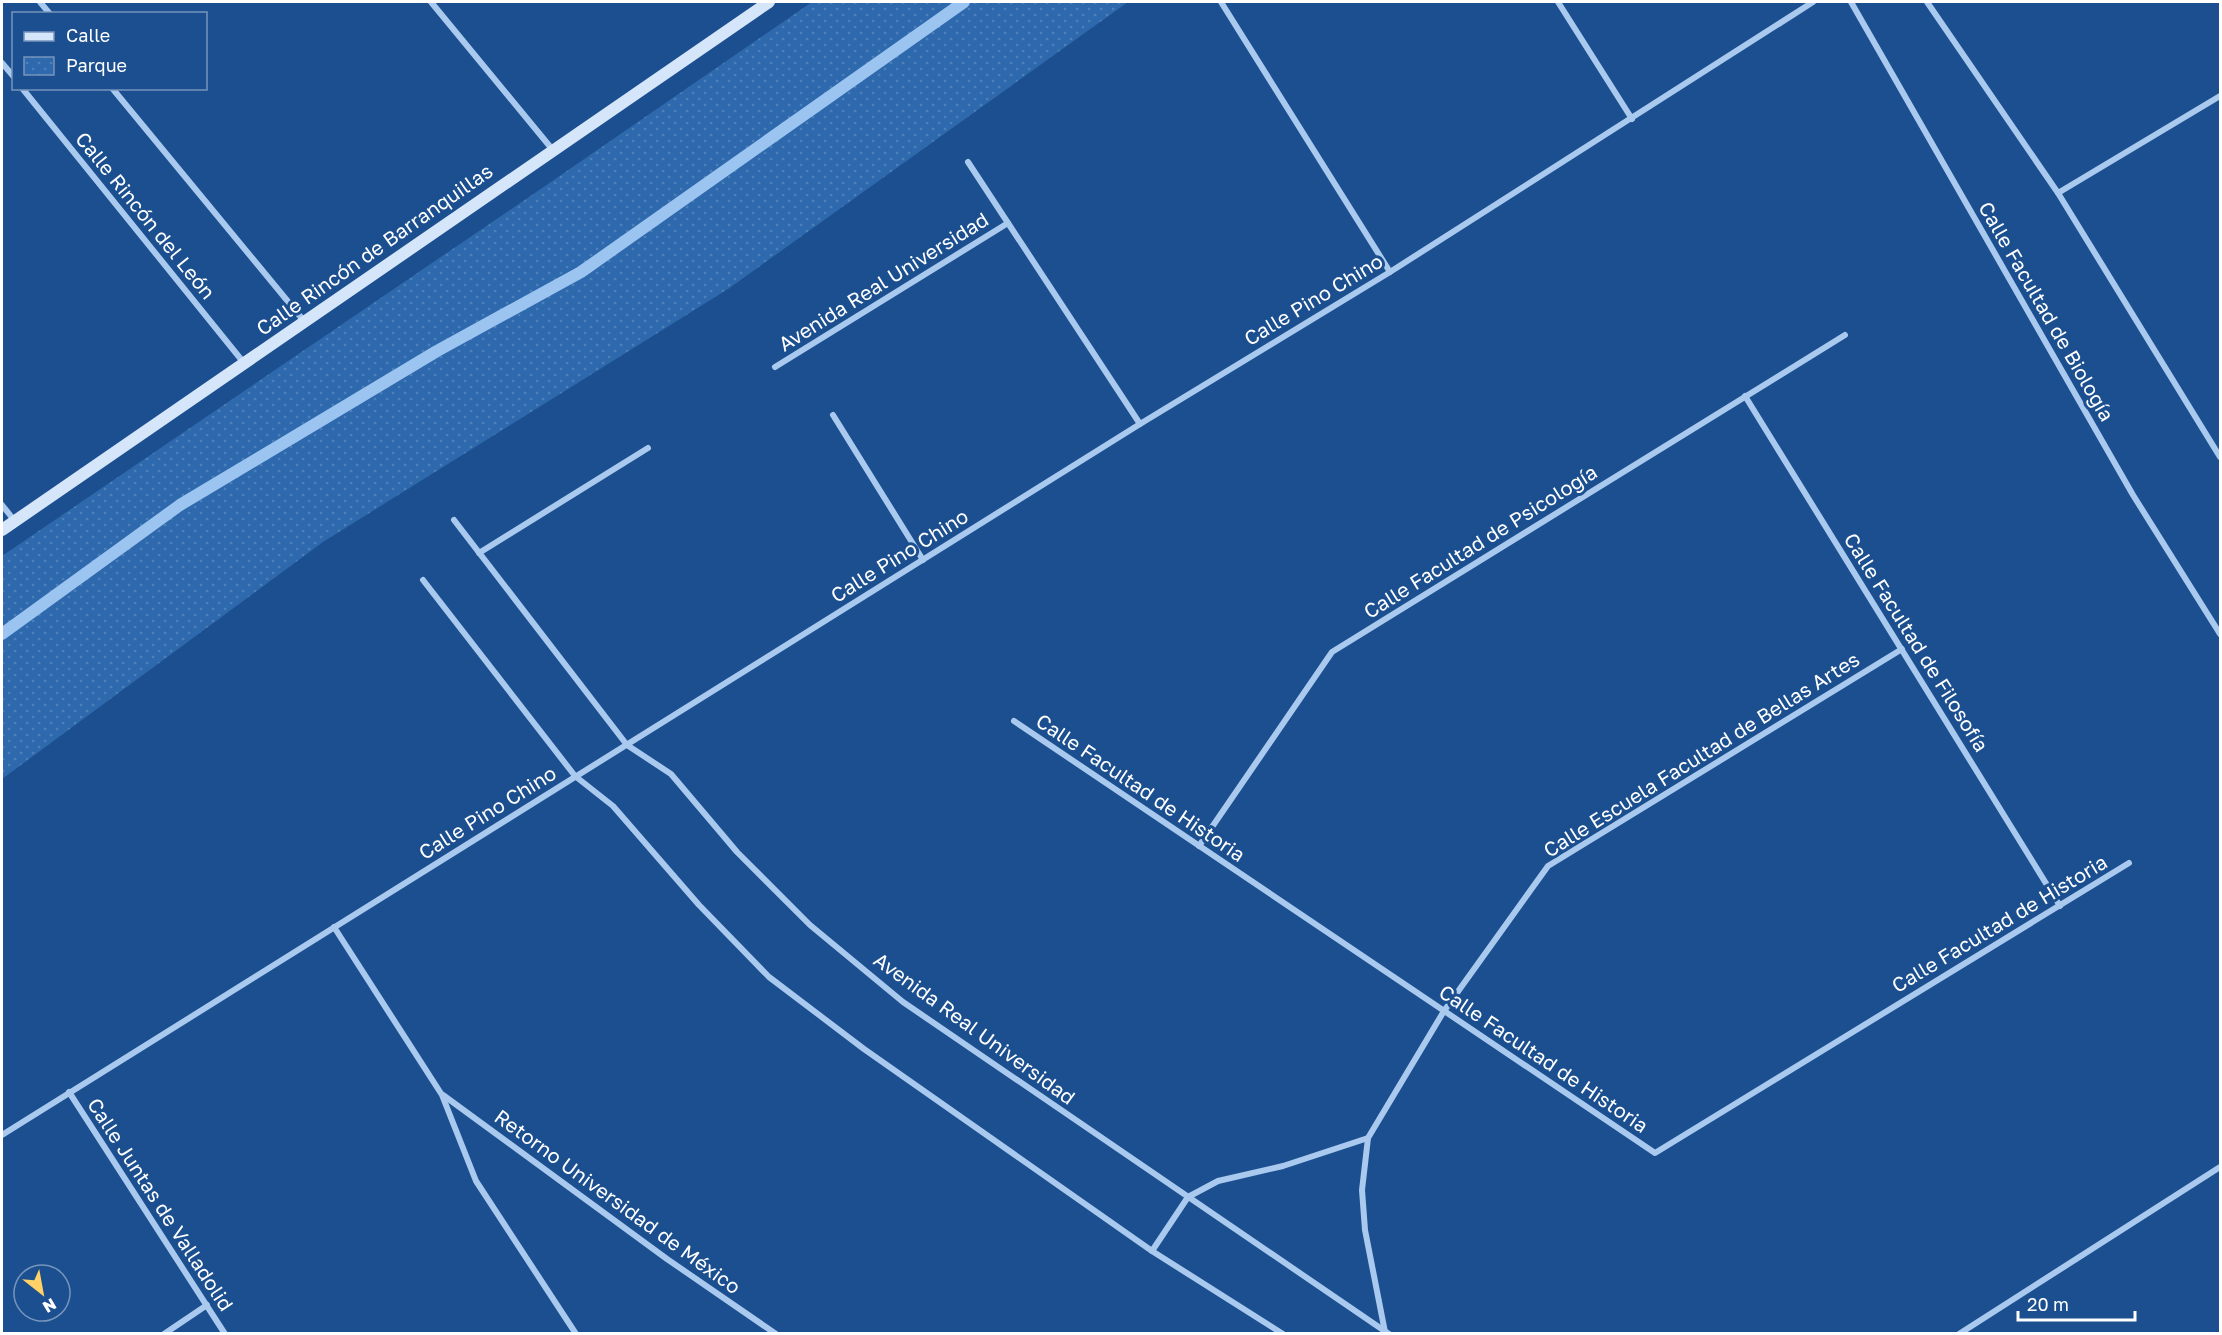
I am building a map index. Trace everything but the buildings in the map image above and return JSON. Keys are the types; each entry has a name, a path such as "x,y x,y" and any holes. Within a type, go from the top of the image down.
{"street":[{"path":"431,2 552,149"},
{"name":"Calle Rincón de Barranquillas","path":"2,530 552,149 769,2"},
{"path":"1221,2 1390,272"},
{"path":"1558,2 1632,118"},
{"name":"Calle Pino Chino","path":"2,1135 1140,424 1390,272 1813,2"},
{"name":"Calle Facultad de Biología","path":"1851,2 2133,495 2220,634"},
{"path":"1927,2 2058,193 2218,446 2220,457"},
{"path":"2,63 12,76"},
{"name":"Calle Rincón del León","path":"24,90 244,363"},
{"path":"114,90 304,321"},
{"path":"2058,193 2220,96"},
{"path":"968,162 1140,424"},
{"name":"Avenida Real Universidad","path":"776,367 1008,223"},
{"name":"Calle Facultad de Psicología","path":"1199,846 1332,652 1845,335"},
{"name":"Calle Facultad de Filosofía","path":"1745,396 2060,906"},
{"path":"833,416 924,560"},
{"path":"479,553 648,448"},
{"path":"2,506 14,520"},
{"name":"Avenida Real Universidad","path":"454,520 627,745 672,774 737,852 810,925 903,1002 1387,1333"},
{"path":"423,580 575,776 613,806 699,905 769,977 864,1049 1152,1251 1283,1334"},
{"name":"Calle Escuela Facultad de Bellas Artes","path":"1368,1138 1444,1011 1548,866 1902,649"},
{"name":"Calle Facultad de Historia","path":"1014,721 1655,1153 2129,863"},
{"name":"Retorno Universidad de México","path":"334,927 442,1095 476,1181 576,1334"},
{"name":"Calle Juntas de Valladolid","path":"69,1092 225,1334"},
{"name":"Retorno Universidad de México","path":"442,1095 668,1259 776,1334"},
{"path":"1152,1251 1188,1197 1218,1181 1283,1166 1368,1138 1362,1190 1365,1230 1374,1283 1387,1333"},
{"path":"1959,1334 2220,1167"},
{"path":"164,1334 207,1305"}],"green space":[{"path":"812,2 1128,2 728,289 323,542 2,779 2,556"}],"waterway":[{"path":"2,634 180,505 437,351 581,272 964,2"}]}
